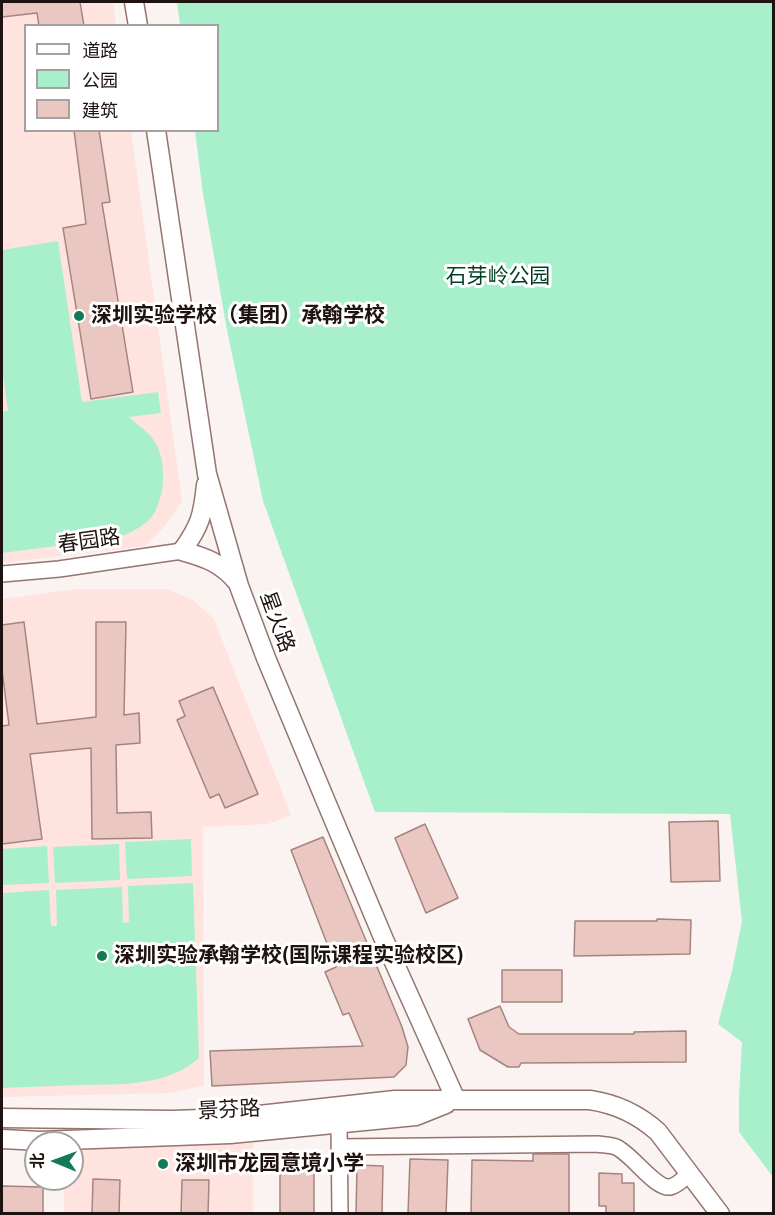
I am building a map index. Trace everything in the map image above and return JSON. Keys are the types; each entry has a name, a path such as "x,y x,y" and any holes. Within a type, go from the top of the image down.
{"street":[{"path":"134,2 138,24"},
{"name":"星火路","path":"156,132 207,474 239,586 319,786 456,1101"},
{"path":"182,551 204,512 207,474"},
{"name":"春园路","path":"2,574 59,569 182,551 202,556 218,564 229,572 239,586"},
{"name":"景芬路","path":"2,1118 172,1120 232,1118 395,1100 590,1100 618,1106 633,1113 652,1127 720,1214"},
{"name":"景芬路","path":"2,1139 40,1141 230,1134 416,1116 456,1101"},
{"path":"339,1123 340,1214"},
{"path":"339,1147 597,1143 616,1147 635,1160 658,1184 667,1188 689,1174"}],"shaded area":[{"name":"深圳实验学校（集团）承翰学校","path":"2,2 113,2 116,24 24,24 24,132 131,132 182,501 165,526 145,546 2,563"},
{"name":"深圳实验承翰学校(国际课程实验校区)","path":"77,589 167,589 193,600 214,619 291,815 268,824 203,827 204,1085 171,1093 2,1097 2,599"},
{"name":"深圳市龙园意境小学","path":"253,1143 253,1213 64,1214 64,1191 84,1191 84,1148"}],"green space":[{"name":"石芽岭公园","path":"177,2 773,2 773,1177 739,1132 742,1042 718,1024 742,921 730,814 375,812 263,501 227,330 203,194 195,132 219,132 219,24 180,24"},
{"path":"58,241 82,402 158,392 161,413 129,417 153,439 158,448 163,468 162,490 150,519 139,528 118,538 2,553 2,412 8,411 2,367 2,250"},
{"path":"191,839 192,876 127,879 125,842"},
{"path":"119,844 120,880 55,883 53,847"},
{"path":"47,846 49,883 2,885 2,849"},
{"path":"193,883 199,1058 172,1074 142,1082 2,1088 2,893 49,890 51,926 57,926 56,890 122,887 123,923 129,922 128,886"}],"building":[{"path":"2,2 80,2 84,24 39,24 37,13 2,17"},
{"path":"74,132 99,132 110,202 102,203 133,392 91,399 63,228 86,224"},
{"path":"24,622 37,724 96,717 96,622 126,622 124,715 139,713 140,743 116,745 117,813 151,812 152,838 92,839 91,748 30,754 42,839 2,844 2,726 9,725 2,670 2,625"},
{"path":"213,687 258,794 225,808 219,794 210,798 177,720 185,716 179,701"},
{"path":"718,821 720,881 671,882 669,822"},
{"path":"425,824 458,898 426,913 395,838"},
{"path":"323,837 402,1027 408,1047 406,1065 394,1077 212,1086 210,1051 363,1046 349,1013 343,1015 325,972 336,967 291,850"},
{"path":"657,919 691,920 690,954 574,956 575,921 657,921"},
{"path":"502,970 562,970 562,1002 502,1002"},
{"path":"500,1006 509,1027 519,1034 634,1034 634,1032 686,1031 686,1062 521,1063 519,1067 508,1067 480,1050 468,1019"},
{"path":"533,1154 569,1154 569,1214 471,1214 472,1160 533,1161"},
{"path":"410,1159 448,1160 446,1214 408,1214"},
{"path":"357,1165 383,1166 382,1214 356,1214"},
{"path":"280,1166 314,1166 314,1214 280,1214"},
{"path":"599,1173 622,1174 622,1183 634,1183 634,1214 606,1214 606,1206 599,1206"},
{"path":"93,1179 120,1180 119,1214 92,1214"},
{"path":"182,1180 209,1180 208,1214 181,1214"},
{"path":"2,1186 24,1187 24,1191 43,1191 43,1214 2,1214"}],"place":[{"name":"深圳实验学校（集团）承翰学校","path":"79,316"},
{"name":"深圳实验承翰学校(国际课程实验校区)","path":"102,956"},
{"name":"深圳市龙园意境小学","path":"163,1164"}]}
